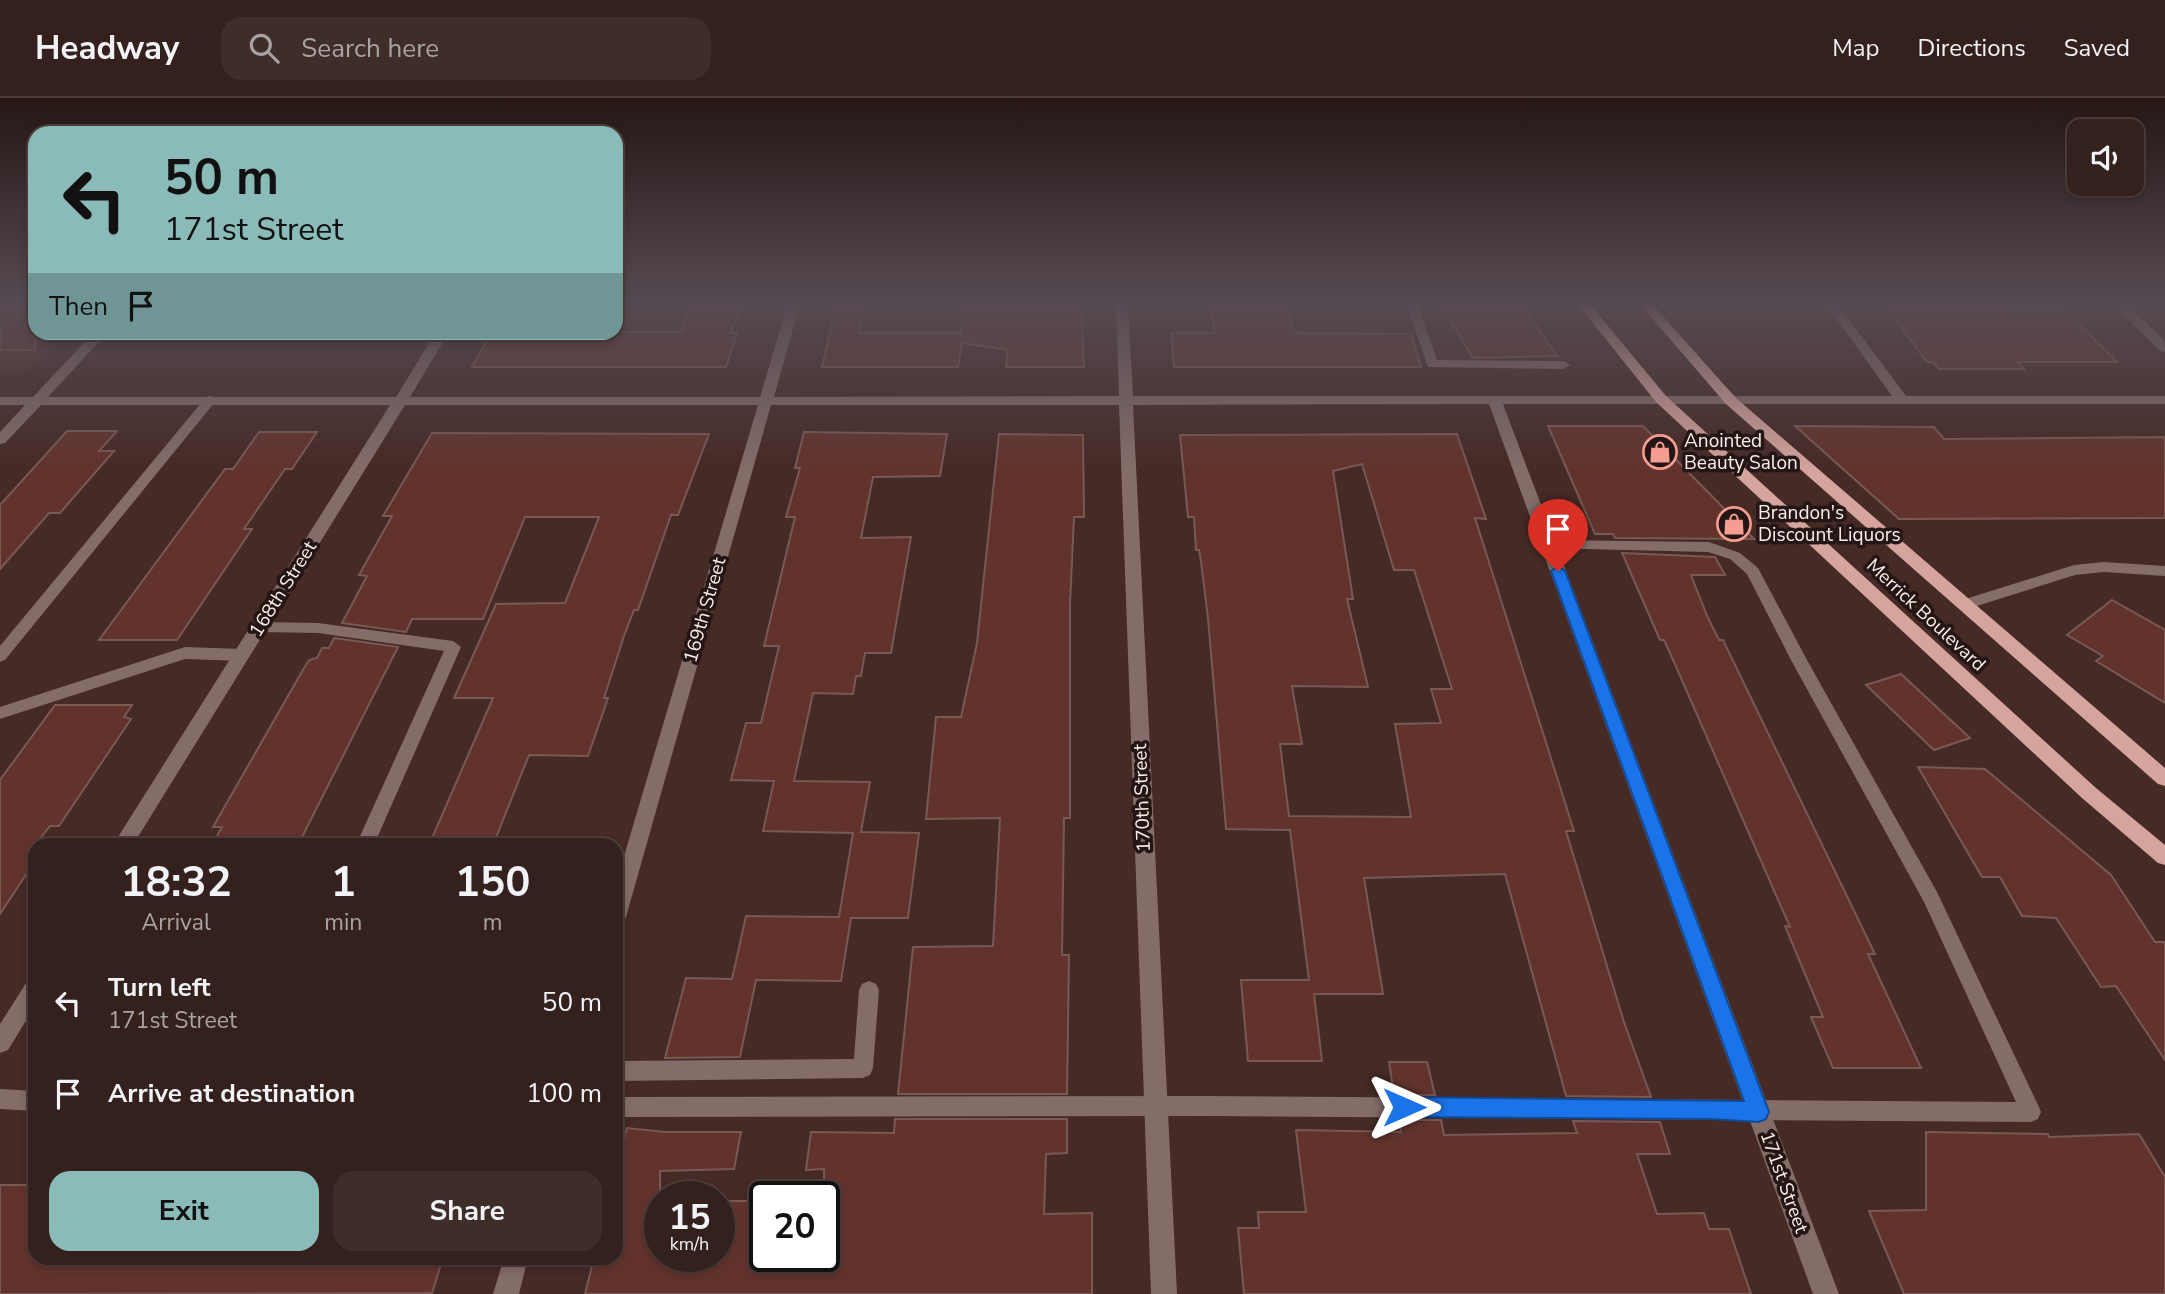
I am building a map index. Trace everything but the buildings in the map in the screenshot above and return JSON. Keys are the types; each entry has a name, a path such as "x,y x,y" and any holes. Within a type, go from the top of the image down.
{"main road":[{"name":"Merrick Boulevard","path":"1628,359 1661,400 2079,784 2165,857"},
{"name":"Merrick Boulevard","path":"1694,359 1731,401 2165,779"}],"street":[{"path":"0,440 77,359"},
{"name":"168th Street","path":"127,838 426,359"},
{"name":"169th Street","path":"623,893 777,359"},
{"name":"170th Street","path":"1124,359 1164,1294"},
{"path":"1872,359 1902,400"},
{"name":"171st Street","path":"1494,400 1826,1294"},
{"path":"0,401 2165,400"},
{"path":"0,1043 28,997"},
{"path":"506,1294 514,1265"}],"lane":[{"path":"1430,359 1432,364 1564,365"},
{"path":"0,656 210,400"},
{"path":"623,1107 2031,1112 1931,898 1799,660 1753,570 1735,556 1709,547 1548,545"},
{"path":"1964,605 2074,570 2104,567 2165,571"},
{"path":"260,627 318,628 453,647 368,838"},
{"path":"0,713 185,653 242,655"},
{"path":"623,1071 863,1068 869,990"},
{"path":"0,1099 28,1101"}],"shaded area":[{"path":"0,359 38,359 25,372 0,372"}],"place":[{"name":"Anointed Beauty Salon","path":"1660,452"},
{"name":"Brandon's Discount Liquors","path":"1734,524"}],"route":[{"path":"1404,1107 1711,1109 1759,1112 1558,571"}]}
